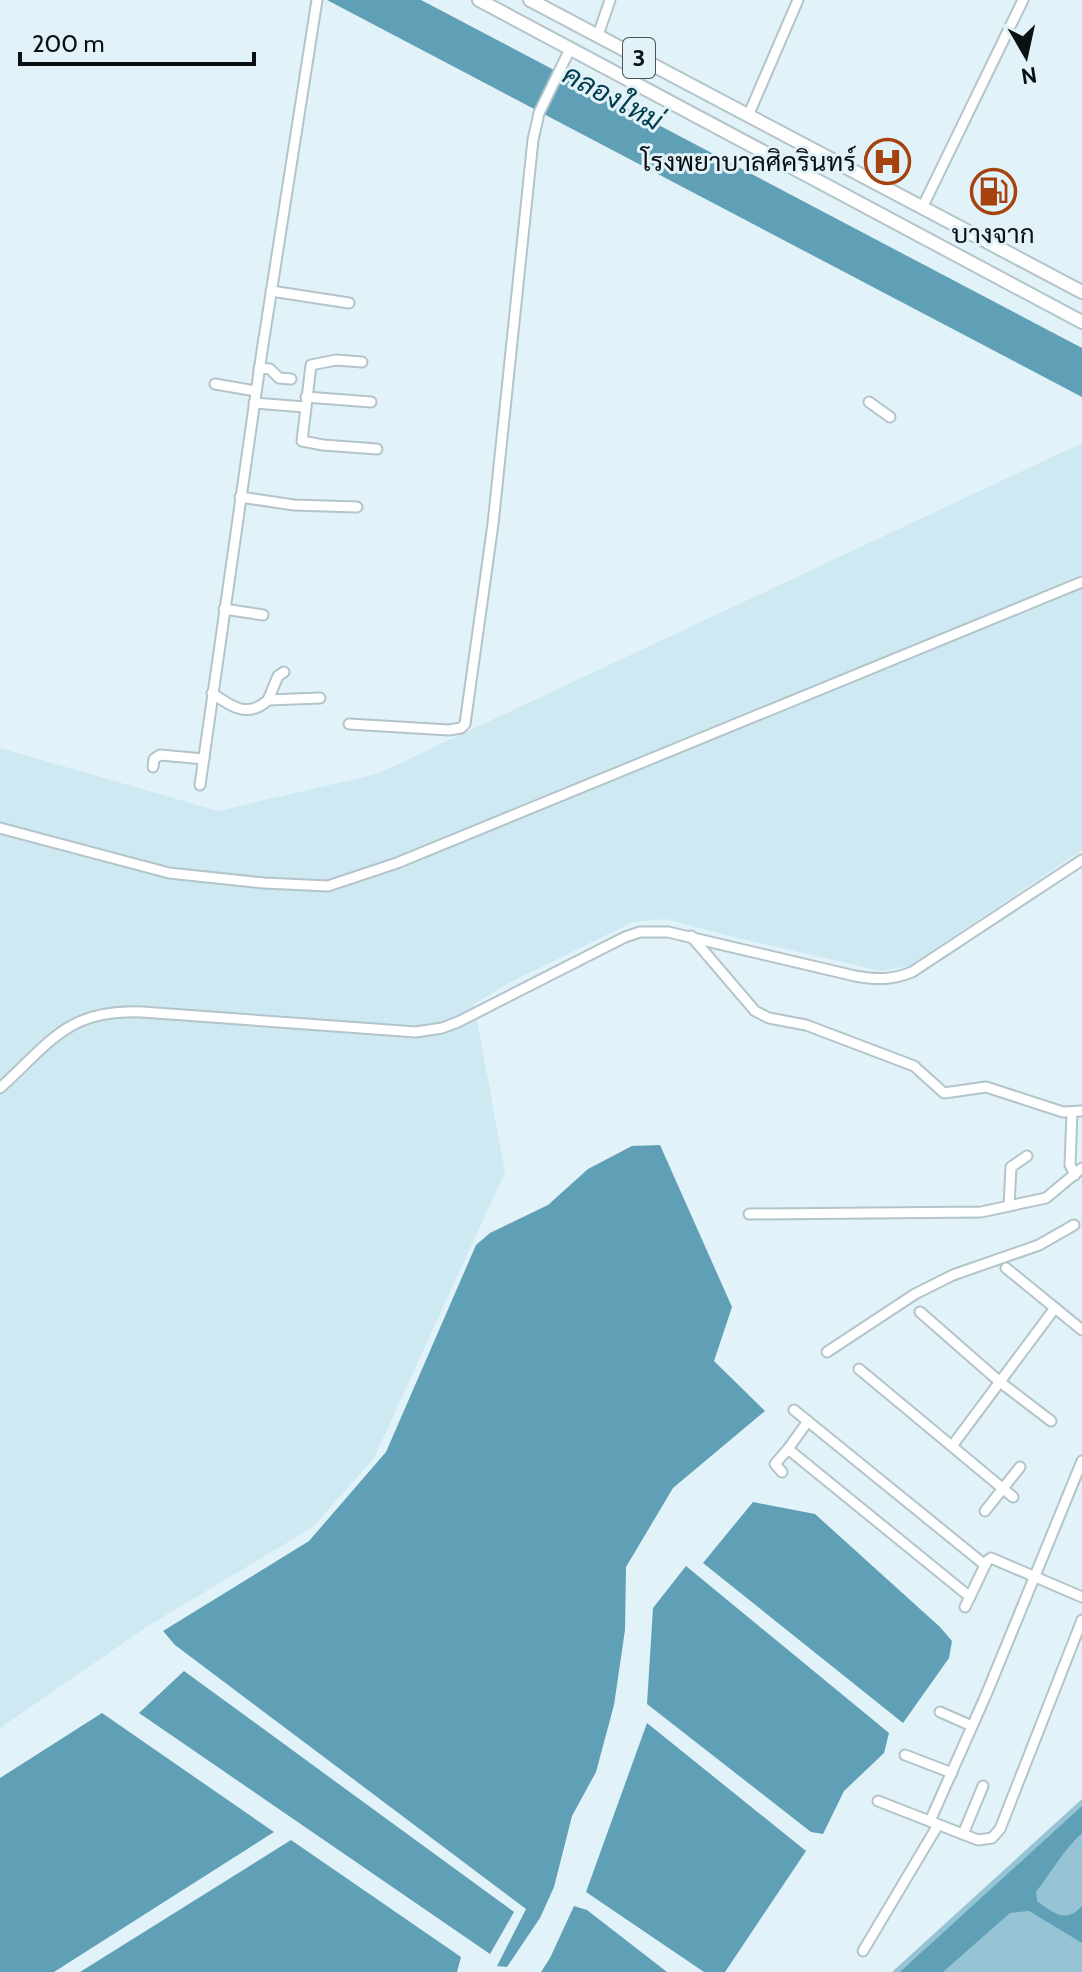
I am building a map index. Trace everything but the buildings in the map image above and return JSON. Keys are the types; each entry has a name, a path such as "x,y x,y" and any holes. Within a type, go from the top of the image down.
{"highway":[{"name":"3","path":"479,0 1081,321"},
{"name":"3","path":"530,0 1082,292"}],"street":[{"path":"200,785 259,368 317,0"},
{"path":"598,35 610,0"},
{"path":"748,116 798,0"},
{"path":"922,208 1023,0"},
{"path":"349,724 449,730 465,724 493,524 533,140 539,113 570,49"},
{"path":"271,291 349,303"},
{"path":"362,362 336,360 312,363 302,441 377,449"},
{"path":"259,368 270,369 279,378 291,379"},
{"path":"215,384 256,391"},
{"path":"254,403 371,402"},
{"path":"869,402 890,417"},
{"path":"240,497 294,505 357,507"},
{"path":"0,828 169,873 318,887 338,884 402,861 1082,582"},
{"path":"224,609 263,615"},
{"path":"212,693 230,707 258,709 268,700 278,676 284,672"},
{"path":"268,700 320,698"},
{"path":"153,767 154,759 160,755 204,759"},
{"path":"0,1088 71,1024 93,1015 142,1012 416,1032 458,1022 625,937 653,931 691,936 855,976 883,980 896,978 912,972 1082,860"},
{"path":"691,936 755,1011 763,1016 806,1025 914,1066 944,1093 986,1087 1058,1111 1077,1112 1070,1165 1078,1171 1046,1198 974,1212 749,1214"},
{"path":"1009,1206 1011,1167 1027,1156"},
{"path":"827,1352 915,1294 953,1275 1039,1245 1074,1225"},
{"path":"1006,1268 1082,1330"},
{"path":"952,1446 1055,1308"},
{"path":"920,1312 1000,1382 1051,1421"},
{"path":"859,1369 1013,1497"},
{"path":"794,1410 985,1565"},
{"path":"782,1472 775,1464 808,1421"},
{"path":"788,1449 967,1602 985,1565 994,1557 1082,1597"},
{"path":"863,1951 934,1823 1082,1461"},
{"path":"985,1511 1020,1467"},
{"path":"878,1801 963,1834 987,1840 1000,1829 1082,1620"},
{"path":"940,1712 972,1726"},
{"path":"905,1755 952,1773"},
{"path":"963,1834 983,1786"}],"shaded area":[{"path":"327,0 421,0 1082,348 1082,397"},
{"path":"1082,443 1082,850 909,966 881,971 666,919 633,922 511,982 474,1004 505,1172 374,1458 313,1527 148,1626 0,1728 0,748 218,811 377,774"},
{"path":"660,1145 732,1307 714,1361 765,1411 673,1488 626,1567 625,1630 614,1705 596,1772 572,1816 554,1887 540,1918 507,1967 497,1966 526,1909 175,1645 163,1631 309,1541 386,1452 476,1245 490,1233 548,1205 588,1169 632,1146"},
{"path":"753,1502 815,1514 952,1641 949,1658 903,1723 703,1563"},
{"path":"686,1566 889,1733 884,1753 844,1791 823,1834 811,1832 647,1704 653,1608"},
{"path":"184,1671 514,1912 490,1954 139,1713"},
{"path":"102,1713 274,1832 54,1972 0,1972 0,1778"},
{"path":"647,1723 806,1851 725,1972 704,1972 586,1892"},
{"path":"1082,1799 1082,1972 892,1972"},
{"path":"1082,1806 1082,1833 1036,1892 1037,1901 1060,1915 1070,1914 1082,1906 1082,1943 1029,1911 1010,1913 943,1972 900,1972"},
{"path":"291,1840 461,1957 457,1972 80,1972"},
{"path":"574,1906 587,1910 667,1972 541,1972"}],"place":[{"name":"โรงพยาบาลศิครินทร์","path":"887,162"},
{"name":"บางจาก","path":"993,191"}],"water label":[{"name":"คลองใหม่","path":"613,97"}]}
